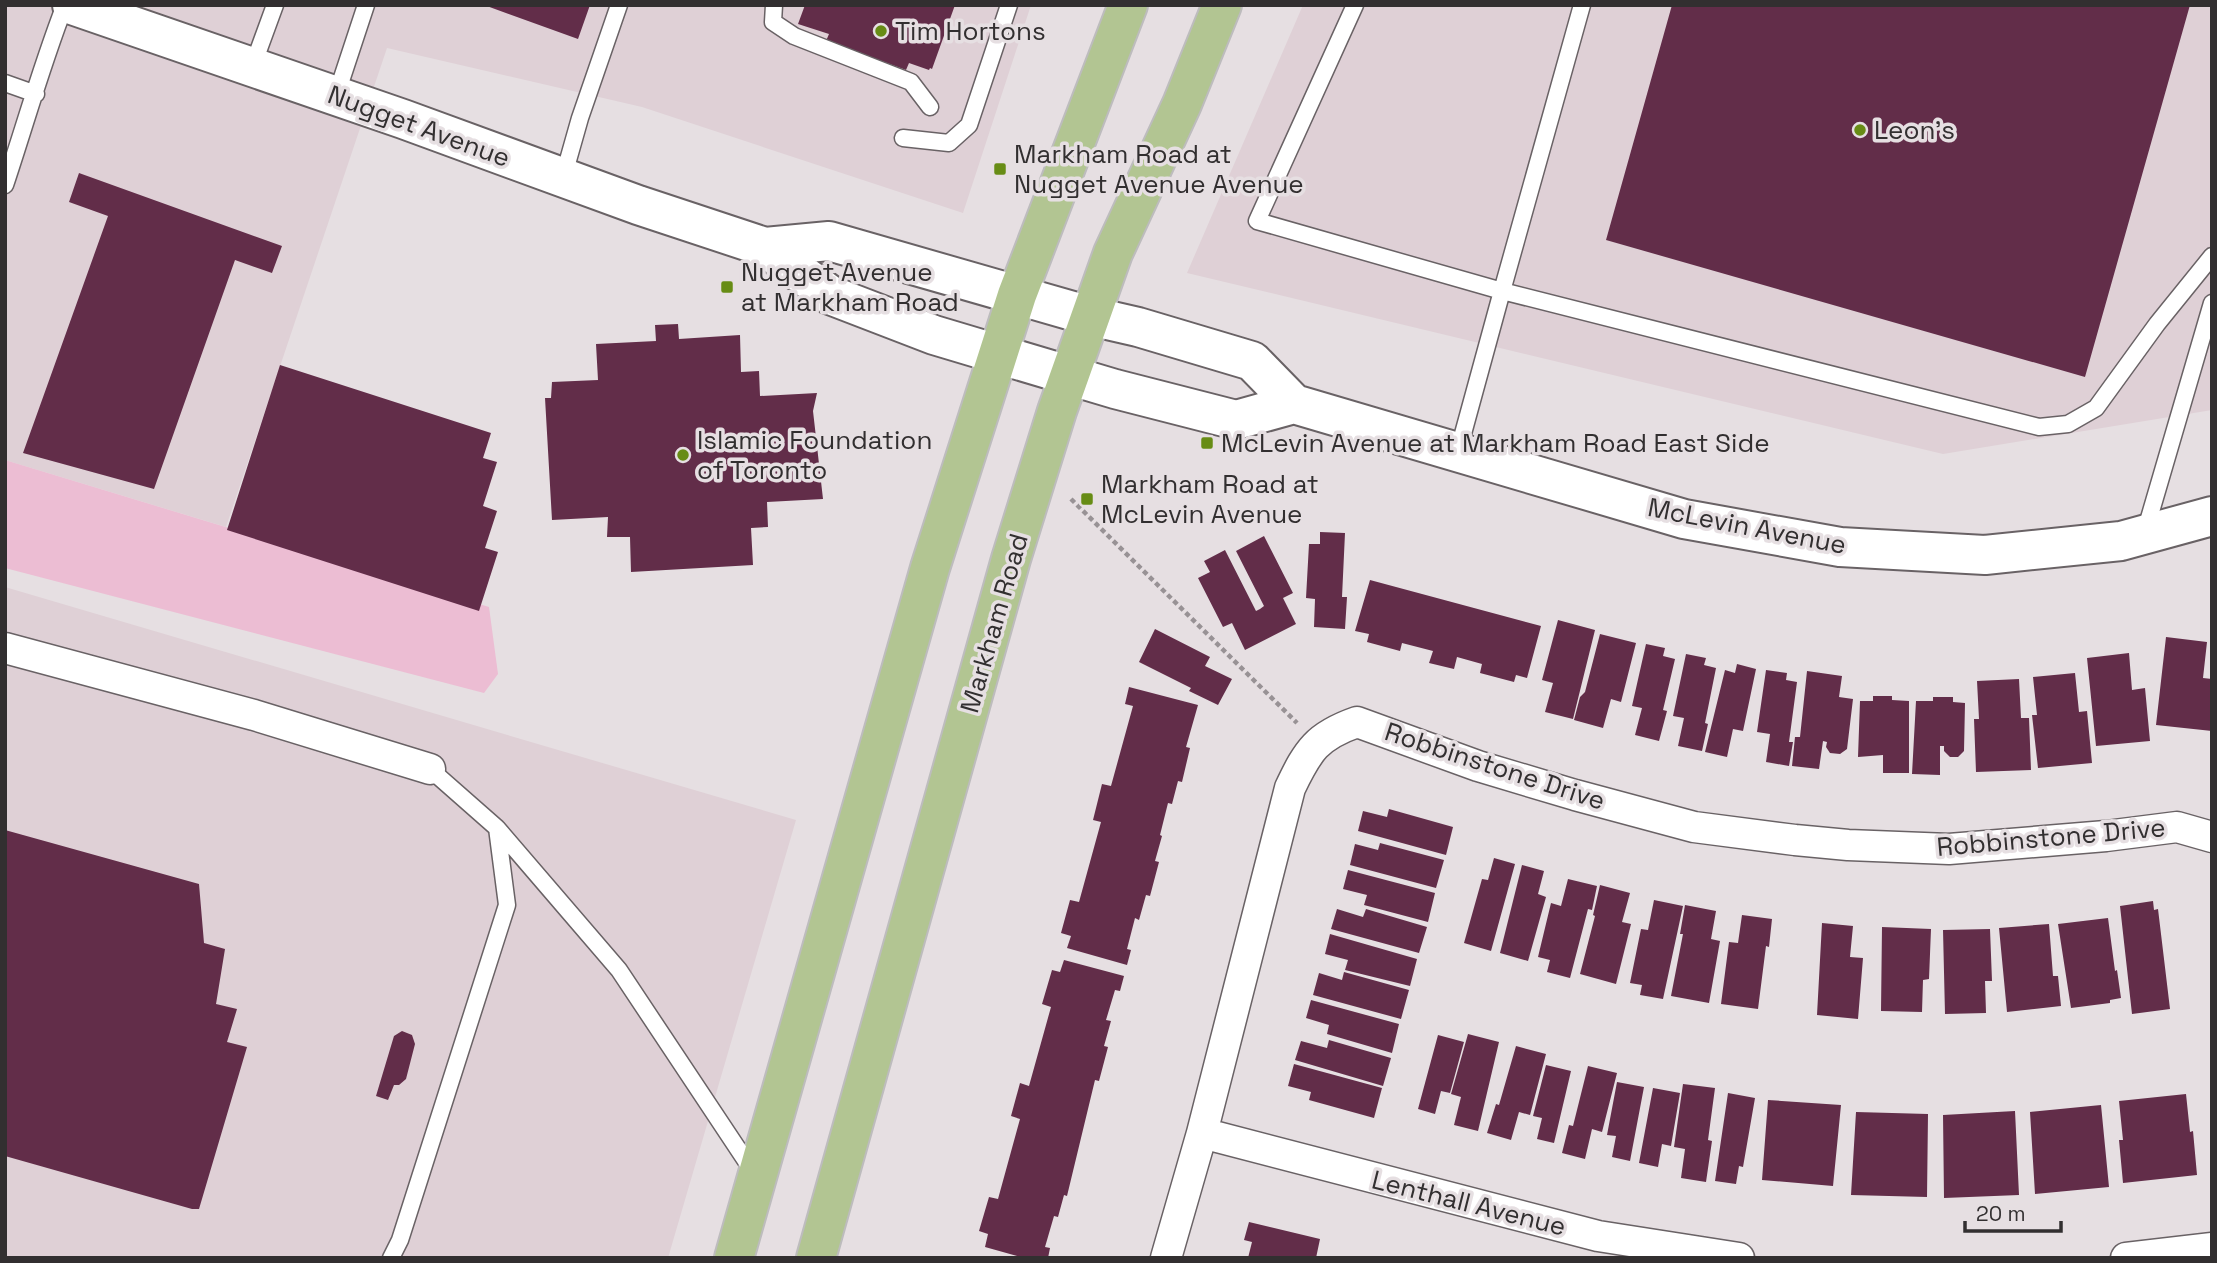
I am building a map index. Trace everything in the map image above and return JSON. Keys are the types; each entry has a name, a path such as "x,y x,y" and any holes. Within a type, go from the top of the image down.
{"main road":[{"path":"734,1258 930,568 1017,295 1128,5"},
{"name":"Markham Road","path":"816,1258 1007,573 1070,376 1113,253 1182,104 1222,5"}],"street":[{"name":"Nugget Avenue","path":"72,5 765,247 830,295 934,335 1070,376"},
{"name":"Nugget Avenue","path":"765,247 830,241 1090,316"},
{"name":"McLevin Avenue","path":"1090,316 1138,327 1252,361 1294,404 1684,519 1840,547 1985,555 2121,541 2212,516"},
{"path":"1070,376 1236,420 1294,404"},
{"path":"5,648 254,715 430,769"},
{"name":"Robbinstone Drive","path":"1166,1258 1202,1133 1290,788 1305,757 1317,742 1334,730 1357,722 1478,766 1575,795 1694,827 1795,840 1949,849 2106,836 2177,827 2212,837"},
{"name":"Lenthall Avenue","path":"1202,1133 1598,1236 1739,1258"},
{"path":"2126,1258 2212,1248"}],"lane":[{"path":"5,185 36,93 42,66 65,5"},
{"path":"252,68 275,5"},
{"path":"336,96 366,5"},
{"path":"563,178 580,118 619,5"},
{"path":"774,5 773,22 794,36 911,82 930,107"},
{"path":"904,138 949,143 968,125 1009,5"},
{"path":"1355,5 1257,221 1502,291 2039,427 2068,424 2096,408 2157,324 2212,256"},
{"path":"1458,452 1582,5"},
{"path":"5,83 36,93"},
{"path":"2144,535 2212,303"},
{"path":"430,769 497,828 619,970 758,1179"},
{"path":"391,1258 400,1240 508,905 497,828"}],"path":[{"path":"1071,499 1317,742"}],"shaded area":[{"path":"5,5 1031,5 963,213 642,107 387,48 226,527 5,460"},
{"path":"1303,5 2212,5 2212,410 1943,454 1187,273"},
{"path":"5,460 489,607 498,674 484,693 5,568"},
{"path":"5,587 796,820 668,1258 5,1258"}],"building":[{"path":"484,5 590,5 578,39"},
{"path":"805,5 955,5 932,69 909,63 906,70 826,41 829,34 798,24"},
{"path":"1672,5 2190,5 2085,377 1606,240"},
{"path":"79,173 282,246 272,273 235,260 154,489 23,453 108,216 69,202"},
{"name":"Islamic Foundation of Toronto","path":"678,324 679,339 740,335 741,372 759,371 760,396 817,393 813,411 823,499 767,502 768,527 751,528 753,565 631,572 630,537 607,537 608,517 552,520 545,398 551,398 552,382 598,380 596,344 656,341 655,325"},
{"path":"280,365 491,433 483,458 497,462 483,506 497,511 485,548 498,552 479,611 227,530"},
{"path":"1320,532 1345,533 1342,597 1347,597 1345,629 1314,627 1315,599 1306,598 1309,544 1320,544"},
{"path":"1264,536 1293,593 1283,598 1296,624 1245,650 1232,623 1223,627 1198,578 1210,572 1204,561 1225,550 1256,611 1260,609 1264,606 1236,551"},
{"path":"1370,580 1541,626 1527,678 1516,675 1514,682 1480,673 1482,664 1457,657 1454,669 1429,663 1433,651 1402,643 1400,651 1367,642 1369,634 1355,631"},
{"path":"1558,620 1595,630 1573,719 1545,712 1553,683 1542,680"},
{"path":"1155,629 1210,657 1205,666 1232,679 1218,705 1139,662"},
{"path":"1600,634 1636,643 1621,702 1611,699 1603,728 1574,720 1580,697 1585,692"},
{"path":"2166,637 2207,642 2203,678 2212,679 2212,731 2156,725"},
{"path":"1646,644 1665,648 1663,656 1675,659 1663,710 1667,711 1659,741 1635,735 1642,708 1632,706"},
{"path":"2129,653 2132,690 2145,688 2150,741 2096,746 2087,658"},
{"path":"1686,654 1706,658 1704,665 1716,668 1702,751 1678,746 1684,718 1673,716"},
{"path":"1737,664 1756,669 1743,731 1733,729 1727,757 1705,752 1725,670 1735,673"},
{"path":"1766,670 1787,673 1786,680 1797,682 1789,742 1793,742 1789,766 1766,762 1770,734 1757,732"},
{"path":"1807,671 1842,676 1839,697 1853,699 1847,749 1840,754 1830,753 1826,747 1827,742 1823,741 1819,769 1792,766 1795,737 1800,737"},
{"path":"2075,673 2079,712 2087,711 2092,763 2038,768 2032,715 2037,715 2033,677"},
{"path":"2019,679 2021,718 2029,718 2031,770 1976,772 1974,719 1979,719 1977,681"},
{"path":"1129,687 1198,705 1186,747 1190,748 1182,782 1178,781 1172,804 1168,803 1155,861 1159,862 1150,896 1146,895 1139,920 1135,918 1127,949 1131,950 1127,965 1067,948 1071,936 1061,933 1070,900 1079,902 1101,822 1093,820 1102,784 1111,786 1133,706 1125,704"},
{"path":"1873,696 1892,696 1892,700 1909,701 1909,773 1883,773 1883,755 1858,757 1860,701 1873,701"},
{"path":"1933,697 1953,697 1953,702 1965,703 1964,751 1958,757 1950,757 1944,751 1944,746 1940,746 1940,775 1912,774 1916,701 1933,701"},
{"path":"1389,809 1453,827 1446,855 1358,831 1363,811 1387,817"},
{"path":"5,830 199,884 204,943 225,949 216,1004 237,1009 227,1042 247,1047 199,1209 5,1156"},
{"path":"1380,843 1444,860 1436,888 1350,865 1355,844 1378,850"},
{"path":"1494,858 1515,864 1491,951 1464,943 1482,879 1488,880"},
{"path":"1522,865 1544,871 1538,894 1546,897 1528,961 1500,953"},
{"path":"1348,870 1435,893 1428,922 1364,905 1367,895 1343,889"},
{"path":"1568,879 1597,886 1592,910 1588,909 1570,978 1547,972 1550,960 1538,957 1551,903 1561,906"},
{"path":"1600,885 1630,893 1622,922 1631,924 1616,984 1580,974"},
{"path":"1654,900 1683,906 1663,999 1640,995 1642,985 1630,983 1641,929 1648,930"},
{"path":"2153,901 2154,910 2158,909 2170,1009 2132,1014 2120,906"},
{"path":"1685,905 1716,911 1711,939 1720,941 1709,1003 1671,996 1683,934 1680,934"},
{"path":"1337,909 1363,917 1366,909 1427,927 1419,953 1331,929"},
{"path":"1742,915 1772,919 1758,1009 1721,1004 1729,942 1738,943"},
{"path":"2108,918 2121,998 2110,1000 2110,1003 2071,1008 2058,924"},
{"path":"1822,923 1853,926 1850,957 1863,958 1858,1019 1817,1015"},
{"path":"2049,924 2053,976 2058,976 2061,1006 2007,1012 1999,928"},
{"path":"1882,927 1931,929 1929,979 1923,980 1922,1012 1881,1011"},
{"path":"1990,929 1992,981 1985,981 1986,1013 1945,1014 1943,930"},
{"path":"1330,934 1417,959 1410,986 1345,970 1348,960 1325,954"},
{"path":"1064,960 1124,976 1120,991 1115,990 1106,1020 1111,1021 1104,1046 1108,1047 1099,1081 1095,1080 1067,1196 1064,1195 1058,1217 1054,1216 1045,1247 1050,1248 1048,1258 1024,1258 985,1247 988,1234 979,1231 989,1197 998,1199 1020,1119 1011,1116 1020,1083 1029,1086 1051,1007 1042,1004 1052,970 1060,972"},
{"path":"1344,972 1409,990 1401,1019 1313,995 1319,973 1342,980"},
{"path":"1311,1000 1399,1024 1392,1053 1327,1034 1329,1025 1306,1018"},
{"path":"402,1031 412,1035 415,1044 406,1079 399,1085 394,1085 388,1100 376,1096 394,1036"},
{"path":"1468,1034 1499,1042 1478,1131 1454,1125 1461,1097 1451,1094"},
{"path":"1438,1035 1464,1042 1450,1093 1441,1091 1435,1114 1418,1109"},
{"path":"1329,1040 1391,1058 1383,1086 1295,1060 1301,1041 1327,1048"},
{"path":"1516,1046 1546,1054 1530,1115 1519,1112 1511,1140 1487,1133 1496,1104 1499,1105"},
{"path":"1294,1064 1382,1088 1374,1118 1309,1100 1311,1092 1288,1086"},
{"path":"1546,1065 1571,1071 1554,1143 1537,1139 1542,1118 1533,1116"},
{"path":"1588,1066 1617,1073 1602,1132 1592,1129 1585,1159 1562,1153 1569,1125 1573,1126"},
{"path":"1617,1082 1644,1087 1630,1161 1612,1157 1616,1136 1607,1135"},
{"path":"1683,1084 1715,1088 1706,1182 1681,1178 1685,1149 1674,1147"},
{"path":"1653,1088 1680,1093 1671,1146 1662,1144 1658,1167 1639,1163"},
{"path":"1728,1093 1755,1098 1743,1167 1739,1166 1736,1184 1715,1181"},
{"path":"2186,1094 2197,1175 2123,1183 2119,1101"},
{"path":"1768,1100 1841,1105 1833,1186 1762,1180"},
{"path":"2101,1105 2109,1187 2035,1194 2030,1112"},
{"path":"2015,1111 2019,1195 1944,1198 1943,1115"},
{"path":"1856,1112 1928,1114 1927,1197 1851,1195"},
{"path":"1249,1222 1320,1239 1316,1258 1248,1258 1252,1242 1244,1240"}],"place":[{"name":"Tim Hortons","path":"881,31"},
{"name":"Leon's","path":"1860,130"},
{"name":"Markham Road at Nugget Avenue Avenue","path":"1000,169"},
{"name":"Nugget Avenue at Markham Road","path":"727,287"},
{"name":"McLevin Avenue at Markham Road East Side","path":"1207,443"},
{"name":"Islamic Foundation of Toronto","path":"683,455"},
{"name":"Markham Road at McLevin Avenue","path":"1087,499"}]}
